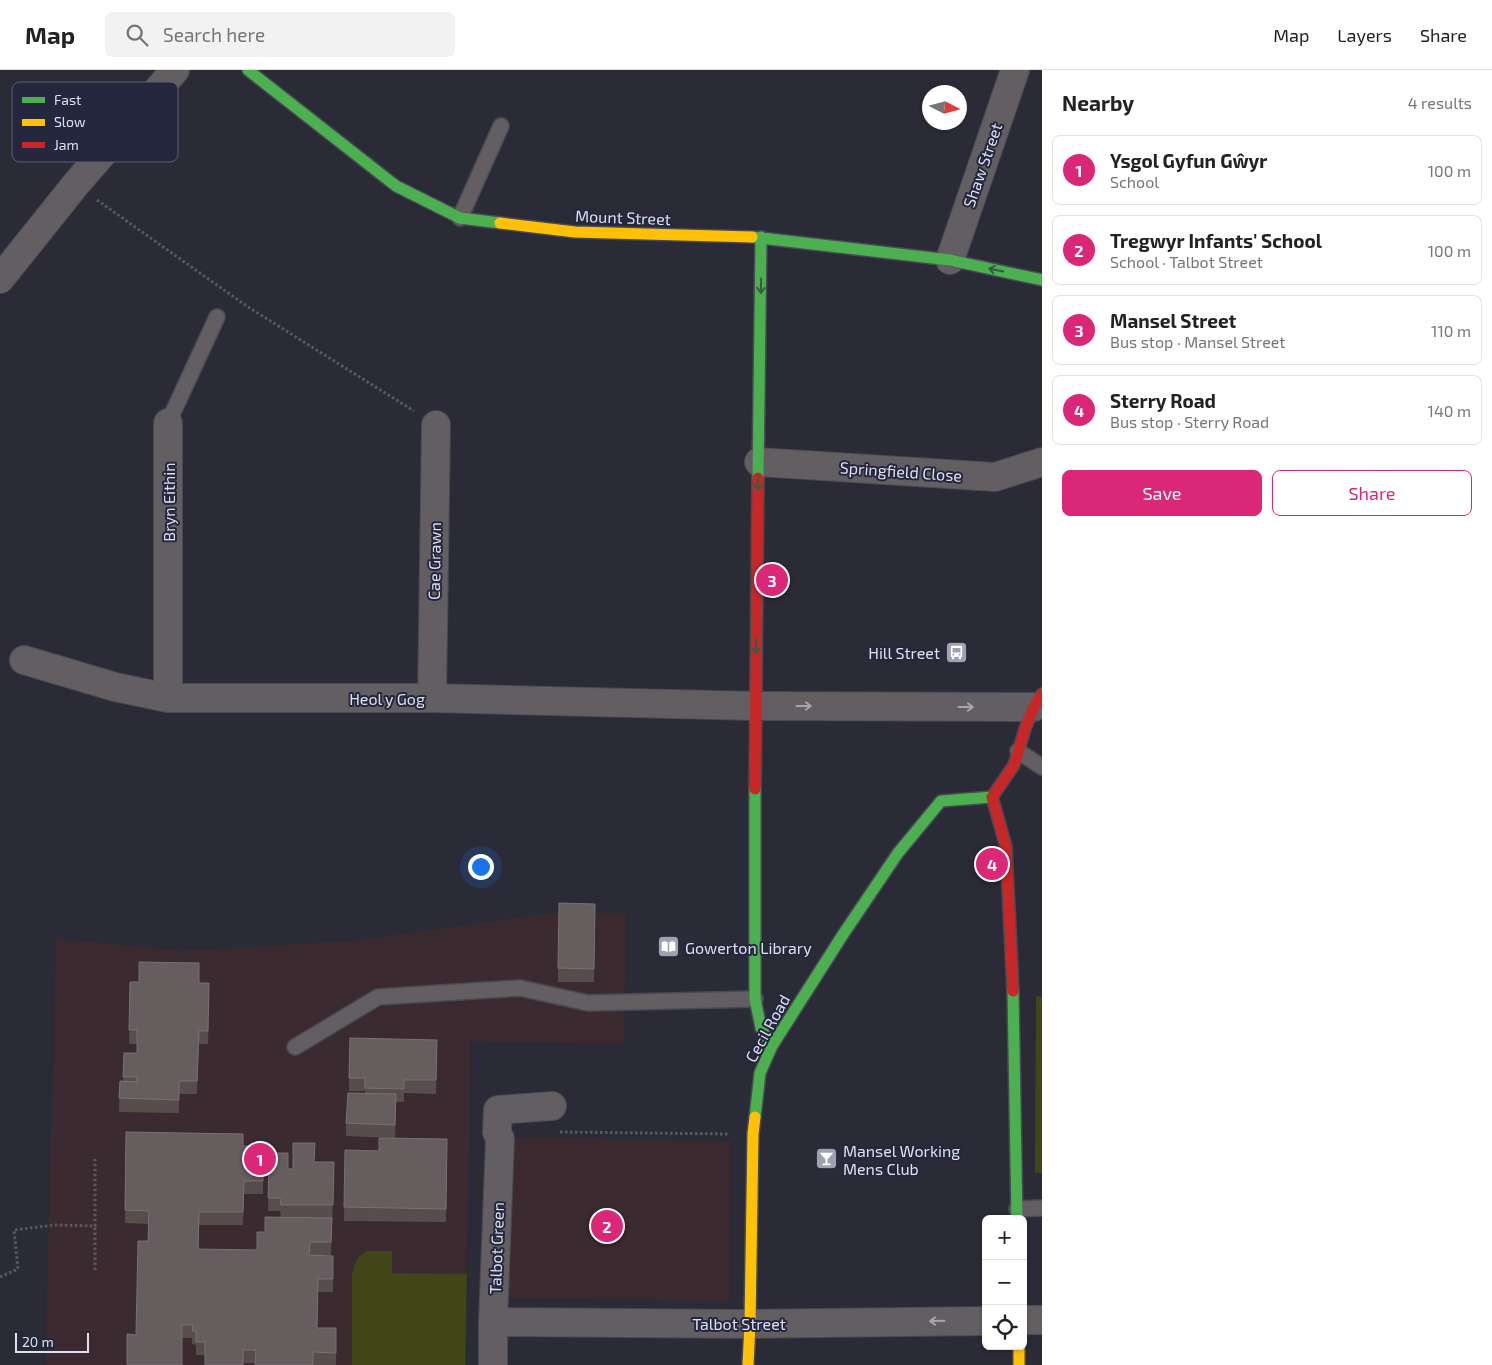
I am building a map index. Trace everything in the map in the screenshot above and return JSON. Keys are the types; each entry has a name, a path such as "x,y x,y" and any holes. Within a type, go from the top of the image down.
{"street":[{"path":"165,82 175,70"},
{"name":"Mount Street","path":"248,70 396,186 460,218 575,232 761,237 950,260 1042,280"},
{"name":"Shaw Street","path":"950,260 1015,70"},
{"path":"0,279 95,162"},
{"path":"761,237 755,706 755,999 761,1028 772,1046"},
{"name":"Bryn Eithin","path":"168,423 168,698"},
{"name":"Cae Grawn","path":"432,698 436,425"},
{"name":"Springfield Close","path":"759,462 995,477 1042,462"},
{"name":"Heol y Gog","path":"24,660 115,687 168,698 432,698 755,706"},
{"path":"755,706 1038,700 1014,765 992,797 1006,848 1012,963 1017,1214"},
{"name":"Cecil Road","path":"748,1365 753,1134 760,1073 772,1046 842,936 898,853 941,801 992,797"},
{"name":"Talbot Green","path":"493,1365 500,1139 497,1132 498,1110 552,1106"},
{"path":"1027,1320 1042,1320"},
{"name":"Talbot Street","path":"493,1322 750,1324 982,1321"},
{"path":"1019,1350 1019,1365"}],"lane":[{"path":"460,218 501,126"},
{"name":"Bryn Eithin","path":"168,423 217,317"},
{"path":"1018,750 1042,767"},
{"path":"295,1047 378,997 520,988 588,1003 755,999"},
{"path":"1017,1214 1042,1208"}],"path":[{"path":"76,184 248,307 436,425"},
{"path":"556,1132 753,1134"},
{"path":"95,1159 95,1270"},
{"path":"0,1278 18,1269 14,1230 55,1225 95,1226"}],"shaded area":[{"path":"551,913 626,913 624,1044 471,1041 465,1365 45,1365 56,939 182,951 352,941"},
{"path":"510,1137 731,1141 729,1301 506,1298"}],"green space":[{"path":"1036,996 1042,997 1042,1173 1035,1173"},
{"path":"366,1251 392,1251 392,1273 467,1274 465,1365 352,1365 352,1273 357,1259"}],"building":[{"path":"559,903 595,904 594,969 558,968"},
{"path":"139,962 199,963 199,983 209,983 208,1031 199,1031 197,1081 179,1081 179,1100 119,1098 120,1081 137,1082 137,1077 123,1077 124,1053 137,1053 137,1030 129,1030 130,982 139,982"},
{"path":"350,1038 437,1040 436,1080 404,1080 404,1089 365,1088 365,1078 349,1078"},
{"path":"348,1093 396,1094 395,1125 346,1123"},
{"path":"126,1132 243,1134 243,1146 263,1146 263,1181 244,1181 243,1212 199,1212 198,1249 257,1250 257,1232 265,1232 265,1217 332,1218 331,1242 310,1242 309,1255 333,1256 333,1279 318,1279 317,1328 336,1328 336,1353 313,1352 313,1365 255,1365 256,1350 243,1350 243,1365 205,1365 205,1342 196,1342 196,1331 192,1331 193,1325 182,1325 182,1365 127,1364 127,1334 136,1335 138,1241 148,1241 149,1211 125,1210"},
{"path":"379,1138 447,1139 446,1209 344,1207 345,1150 379,1151"},
{"path":"293,1143 315,1143 314,1162 334,1162 333,1205 281,1205 280,1198 268,1198 269,1166 277,1167 277,1153 288,1153 288,1169 293,1169"}],"traffic: fast":[{"path":"248,70 396,186 460,218 500,223"},
{"path":"752,237 950,260 1042,280"},
{"path":"758,478 761,237"},
{"path":"755,789 755,999 761,1028 772,1046"},
{"path":"755,1117 760,1073 772,1046 842,936 898,853 941,801 992,797"},
{"path":"1013,991 1017,1215"}],"traffic: slow":[{"path":"500,223 575,232 752,237"},
{"path":"748,1365 753,1134 755,1117"},
{"path":"1019,1350 1019,1365"}],"traffic: jam":[{"path":"755,789 758,478"},
{"path":"1013,991 1006,847 992,797 1014,765 1026,726 1042,694"}],"place":[{"name":"Mansel Street","path":"772,580"},
{"name":"Hill Street","path":"956,652"},
{"name":"Sterry Road","path":"992,864"},
{"name":"Gowerton Library","path":"669,947"},
{"name":"Ysgol Gyfun Gŵyr","path":"260,1159"},
{"name":"Mansel Working Mens Club","path":"827,1159"},
{"name":"Tregwyr Infants' School","path":"607,1226"}]}
